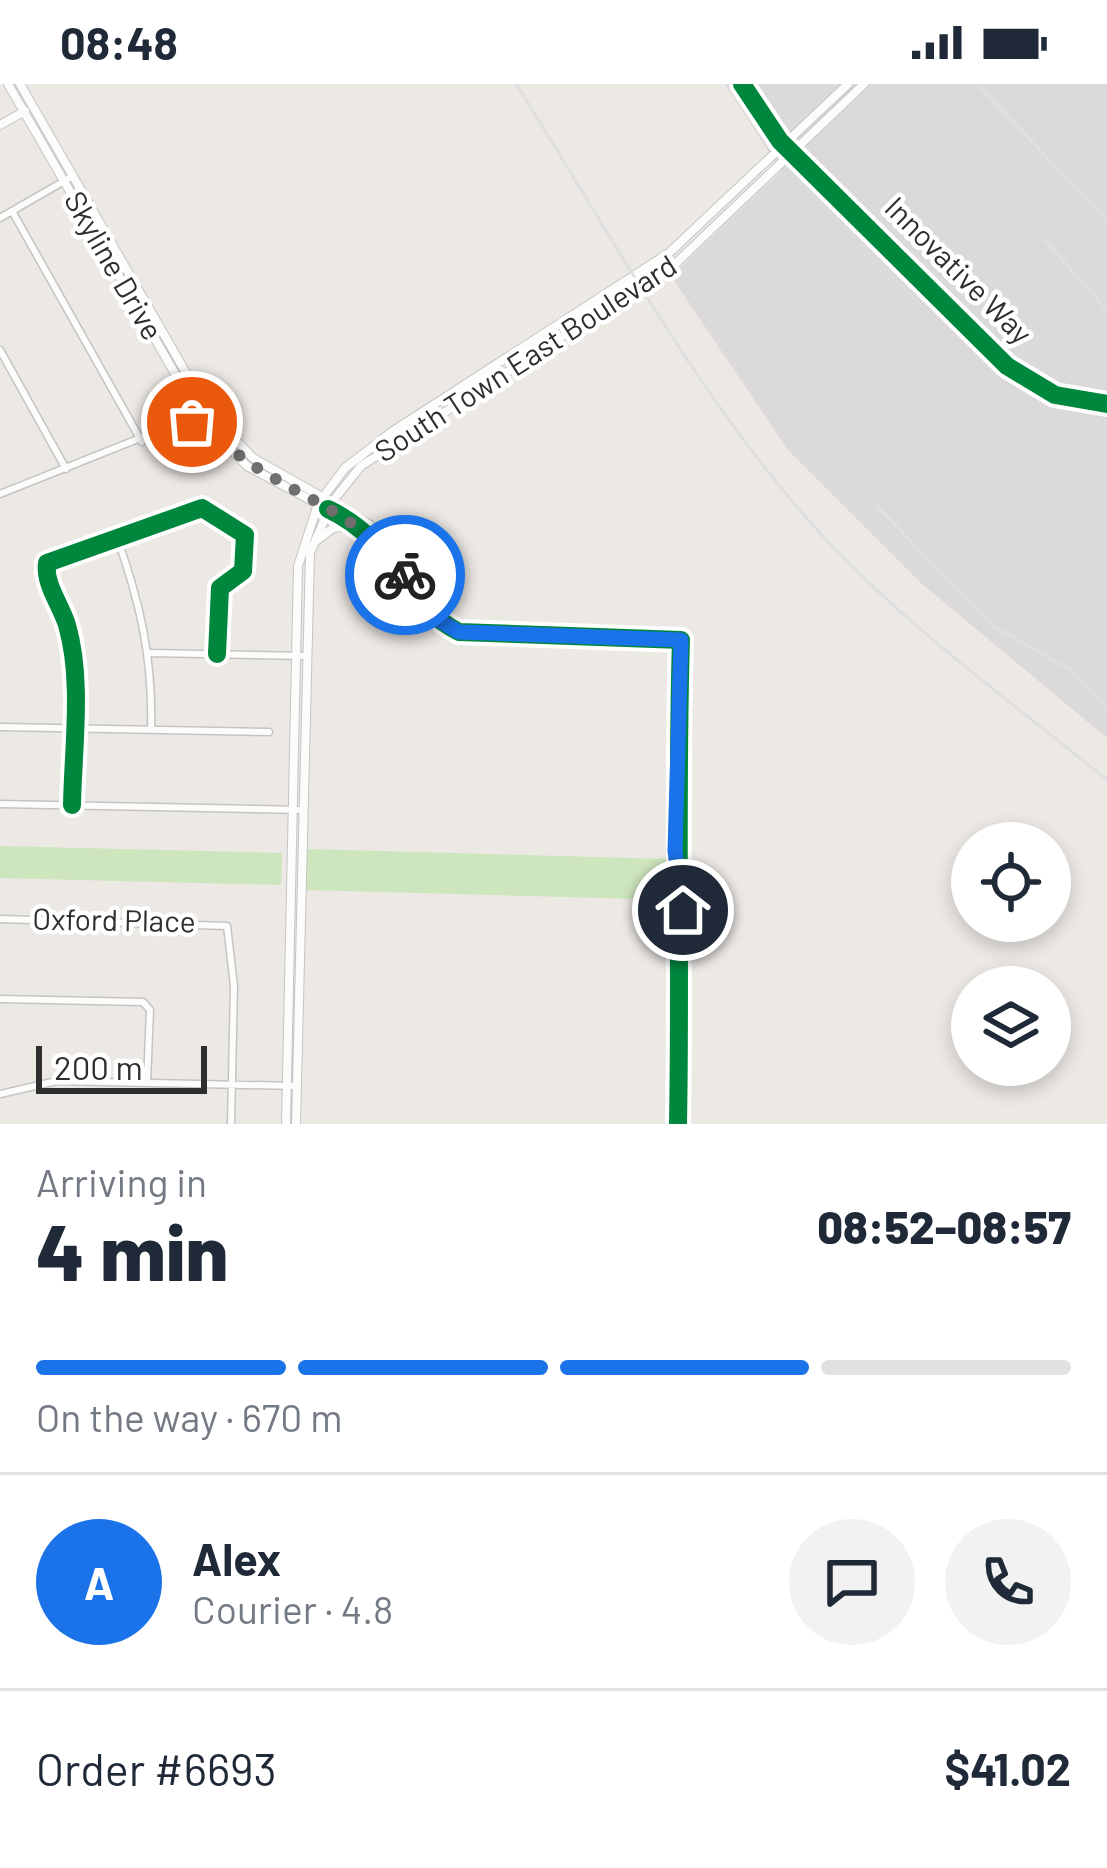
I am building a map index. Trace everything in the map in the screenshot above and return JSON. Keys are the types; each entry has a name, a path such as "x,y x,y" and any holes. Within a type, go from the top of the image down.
{"main road":[{"name":"Skyline Drive","path":"8,84 28,109 204,414 253,458 330,506"},
{"name":"Skyline Drive","path":"20,84 28,109"},
{"name":"South Town East Boulevard","path":"296,1124 292,1086 302,656 311,547 330,506 380,453 658,277 729,214 848,84"},
{"name":"South Town East Boulevard","path":"302,656 298,566 320,500 346,468 393,431 653,265 864,84"},
{"path":"0,125 28,109"},
{"path":"720,206 729,214"},
{"path":"311,547 333,528 359,525"},
{"name":"South Town East Boulevard","path":"286,1124 292,1086"}],"street":[{"name":"Innovative Way","path":"742,84 788,150 857,212 1006,366 1055,395 1107,404"},
{"path":"0,218 69,179"},
{"path":"12,211 142,442"},
{"path":"0,350 66,469"},
{"path":"0,494 204,414"},
{"name":"Skyline Drive","path":"330,506 359,525 398,565"},
{"name":"Skyline Drive","path":"330,506 370,524 435,618 459,632 681,640 675,851 683,910 678,1124"},
{"path":"72,805 71,644 45,574 47,563 202,508 245,536 243,572 220,588 217,653"},
{"path":"116,535 141,605 150,653 151,729"},
{"path":"150,653 302,656"},
{"path":"0,727 269,732"},
{"path":"0,804 298,810"},
{"name":"Oxford Place","path":"0,919 227,926 234,986 232,1084"},
{"path":"0,999 143,1002 150,1010 147,1082"},
{"path":"0,1094 34,1082 292,1086"},
{"path":"231,1124 232,1084"}],"shaded area":[{"path":"725,84 1107,84 1107,738 922,584 787,449 671,276 781,171"}],"green space":[{"path":"0,846 282,853 281,885 0,878"},
{"path":"307,849 668,859 676,900 306,890"}],"railway":[{"path":"516,84 691,366 811,523 879,593 1107,780"},
{"path":"977,84 1107,220"},
{"path":"1044,239 1107,310"},
{"path":"877,506 993,626 1072,671 1107,707"}],"cycle path":[{"path":"742,84 780,141 1007,366 1055,395 1107,404"},
{"path":"72,805 75,668 47,563 202,508 245,535 243,571 220,588 217,654"},
{"path":"328,509 370,538 425,606 459,632 681,640 678,1124"}],"way so far":[{"path":"192,422 200,417 247,466 363,528 405,575"}],"route":[{"path":"405,575 435,618 459,632 681,640 675,851 683,910"}]}
